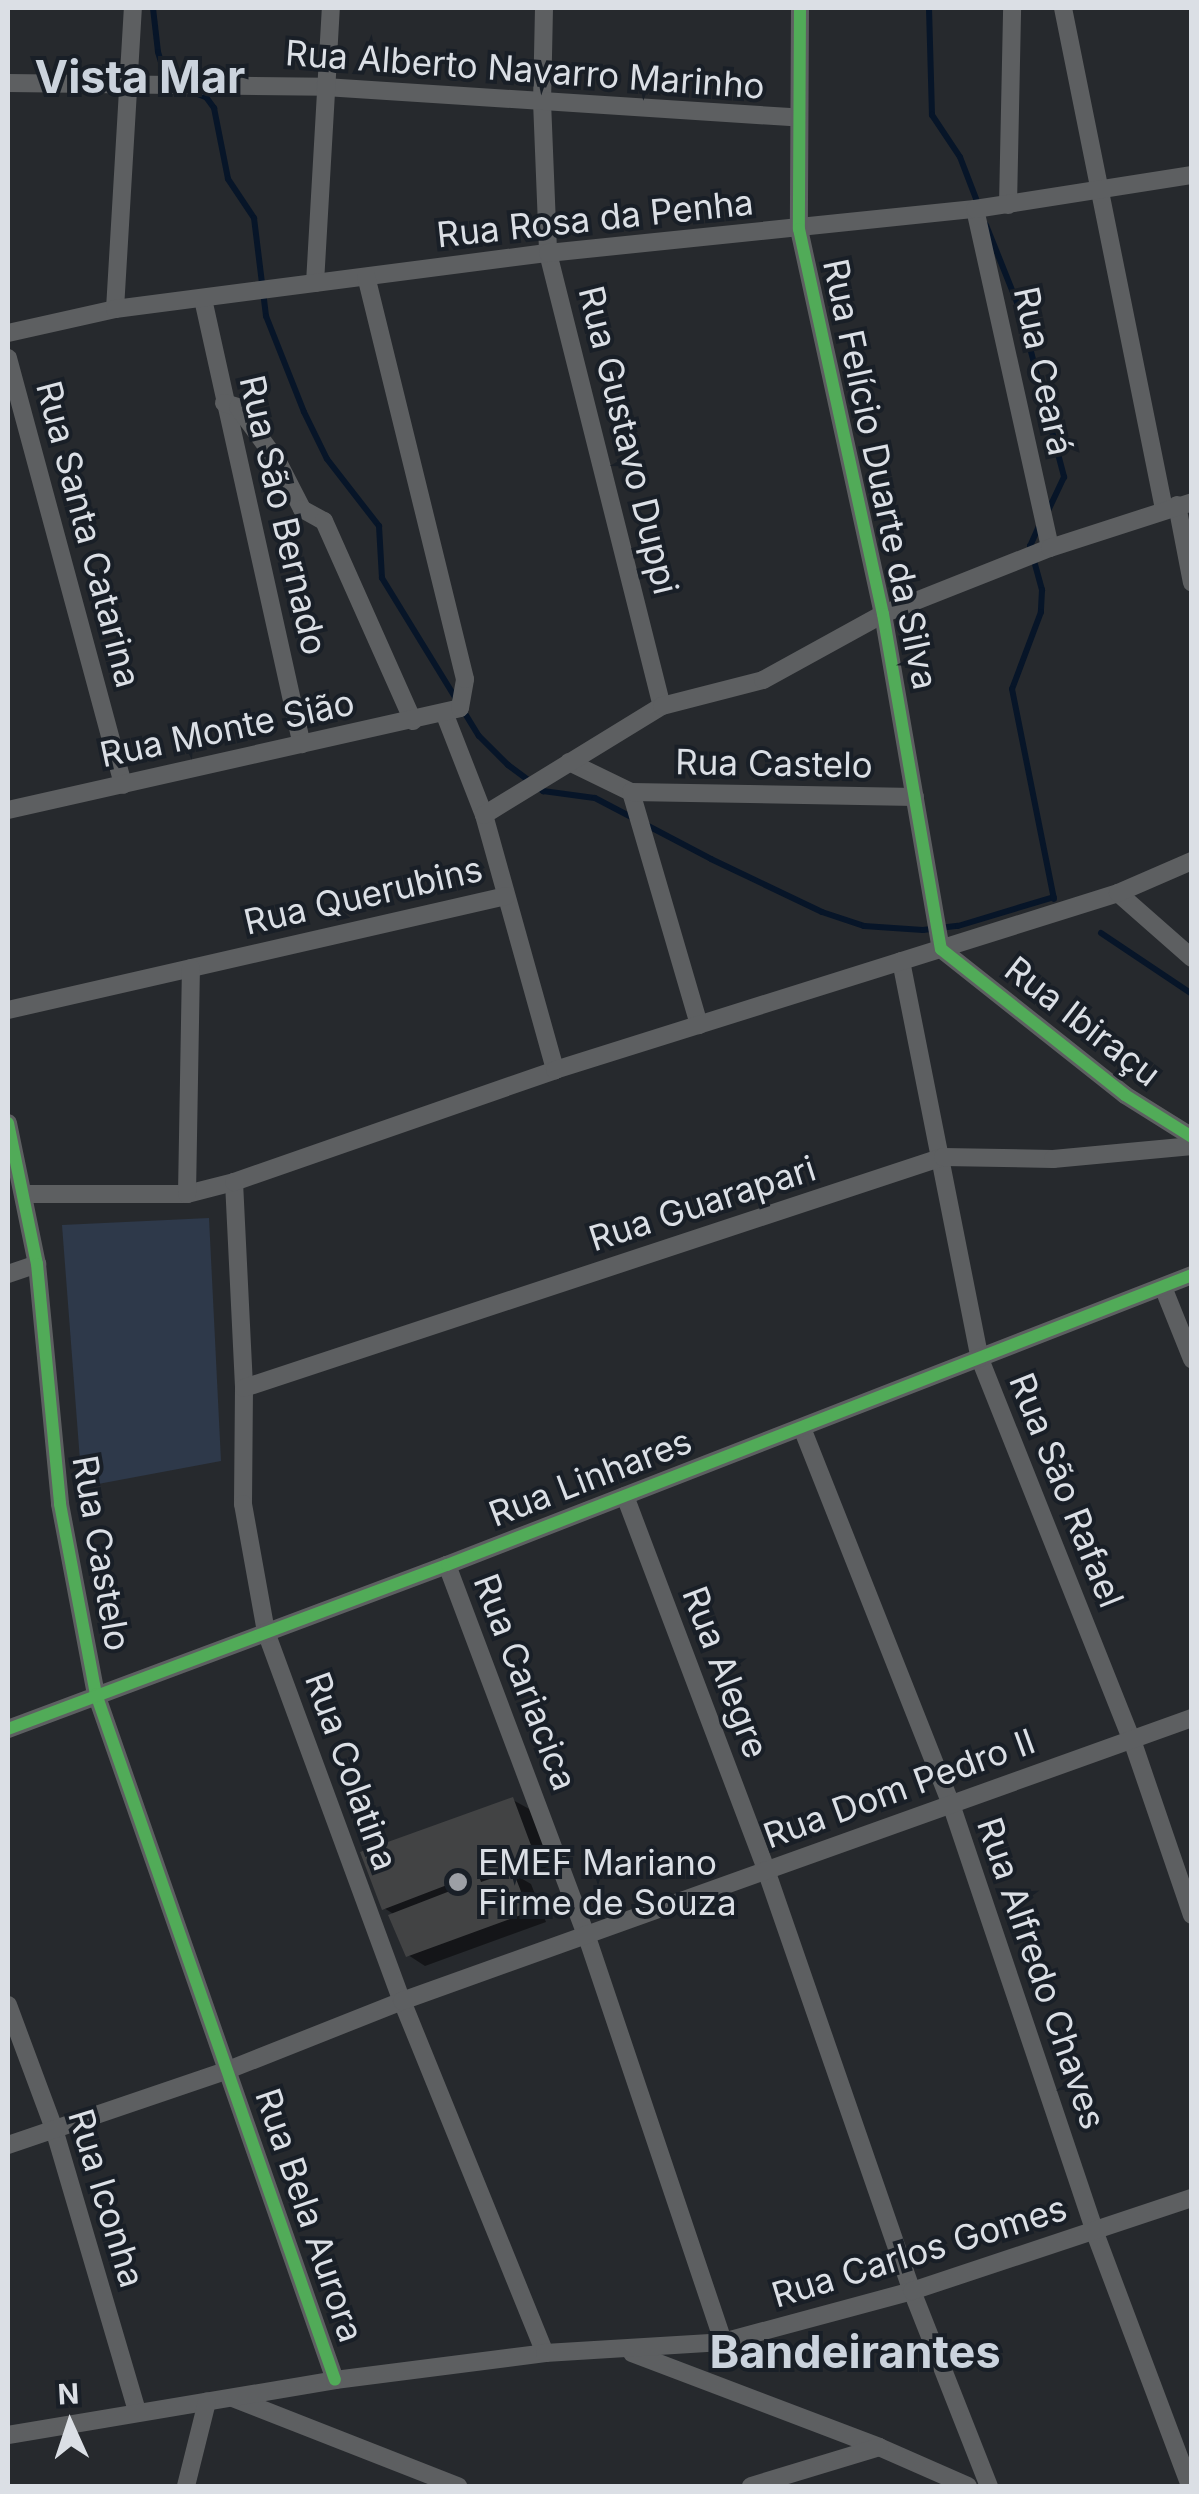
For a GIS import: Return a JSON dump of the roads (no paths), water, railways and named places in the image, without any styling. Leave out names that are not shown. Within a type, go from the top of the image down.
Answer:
[{"type":"street","points":[[115,310],[132,82],[133,8]]},
{"type":"street","points":[[315,282],[331,8]]},
{"type":"street","name":"Rua Gustavo Duppi","points":[[544,8],[542,101],[548,254],[662,706]]},
{"type":"street","name":"Rua Felício Duarte da Silva","points":[[800,8],[798,229],[884,614],[941,949]]},
{"type":"street","points":[[1008,205],[1012,8]]},
{"type":"street","points":[[1064,8],[1192,583]]},
{"type":"street","name":"Rua Alberto Navarro Marinho","points":[[8,84],[326,86],[798,118]]},
{"type":"street","name":"Rua Rosa da Penha","points":[[8,334],[115,310],[315,282],[1008,205],[1192,175]]},
{"type":"street","name":"Rua Ceará","points":[[974,209],[1050,548]]},
{"type":"street","points":[[366,277],[465,679],[452,712],[484,815]]},
{"type":"street","name":"Rua São Bernado","points":[[202,299],[302,744]]},
{"type":"street","name":"Rua Santa Catarina","points":[[8,358],[122,785]]},
{"type":"street","points":[[224,403],[238,407],[278,462],[302,509],[324,521],[413,721]]},
{"type":"street","name":"Rua Querubins","points":[[8,1010],[506,896],[484,815],[662,706],[763,680],[884,614],[1050,548],[1177,505]]},
{"type":"street","name":"Rua Monte Sião","points":[[8,810],[452,712]]},
{"type":"street","points":[[568,762],[631,792],[699,1025]]},
{"type":"street","name":"Rua Castelo","points":[[631,792],[915,797]]},
{"type":"street","name":"Rua Ibiraçu","points":[[23,1194],[187,1194],[234,1182],[555,1070],[1118,893],[1192,862]]},
{"type":"street","points":[[1118,893],[1192,958]]},
{"type":"street","points":[[506,896],[555,1070]]},
{"type":"street","name":"Rua Ibiraçu","points":[[941,949],[1125,1095],[1192,1138]]},
{"type":"street","name":"Rua São Rafael","points":[[901,961],[944,1158],[980,1359],[1132,1740],[1192,1915]]},
{"type":"street","points":[[187,1194],[190,968]]},
{"type":"street","name":"Rua Castelo","points":[[8,1123],[37,1264],[60,1504],[96,1694],[228,2070]]},
{"type":"street","name":"Rua Guarapari","points":[[244,1388],[944,1158],[1053,1159],[1192,1146]]},
{"type":"street","name":"Rua Colatina","points":[[234,1182],[244,1388],[244,1504],[266,1632],[402,2001],[545,2353]]},
{"type":"street","points":[[8,1274],[37,1264]]},
{"type":"street","name":"Rua Linhares","points":[[8,1729],[447,1565],[1192,1276]]},
{"type":"street","points":[[1163,1286],[1192,1359]]},
{"type":"street","name":"Rua Alfredo Chaves","points":[[802,1428],[950,1804],[1094,2233],[1190,2486]]},
{"type":"street","name":"Rua Alegre","points":[[625,1496],[766,1870],[912,2291],[989,2486]]},
{"type":"street","name":"Rua Cariacica","points":[[447,1565],[586,1934],[723,2342]]},
{"type":"street","name":"Rua Dom Pedro II","points":[[8,2144],[228,2070],[402,2001],[1192,1718]]},
{"type":"street","name":"Rua Iconha","points":[[8,2005],[54,2129],[137,2412]]},
{"type":"street","name":"Rua Bela Aurora","points":[[228,2070],[335,2380]]},
{"type":"street","name":"Rua Carlos Gomes","points":[[8,2435],[335,2380],[545,2353],[627,2352],[723,2342],[912,2291],[1192,2198]]},
{"type":"street","points":[[627,2352],[879,2446],[968,2486]]},
{"type":"street","points":[[232,2398],[458,2486]]},
{"type":"street","points":[[186,2486],[207,2402]]},
{"type":"street","points":[[751,2486],[879,2446]]},
{"type":"waterway","points":[[153,8],[163,68],[176,81]]},
{"type":"waterway","points":[[929,8],[932,115],[960,157],[978,204]]},
{"type":"waterway","points":[[190,91],[206,97],[214,108],[228,179],[254,218],[266,316],[304,412],[327,459],[379,526],[382,578],[479,736],[508,765],[543,791],[595,798],[822,912],[864,926],[923,930],[958,926],[1054,897]]},
{"type":"waterway","points":[[986,225],[1020,310],[1064,477],[1046,515]]},
{"type":"waterway","points":[[1039,526],[1030,546],[1042,590],[1041,612],[1012,689],[1054,899]]},
{"type":"waterway","points":[[1101,933],[1192,994]]},
{"type":"place","name":"EMEF Mariano Firme de Souza","points":[[458,1882]]},
{"type":"district","name":"Vista Mar","points":[[140,77]]},
{"type":"district","name":"Bandeirantes","points":[[855,2352]]}]
